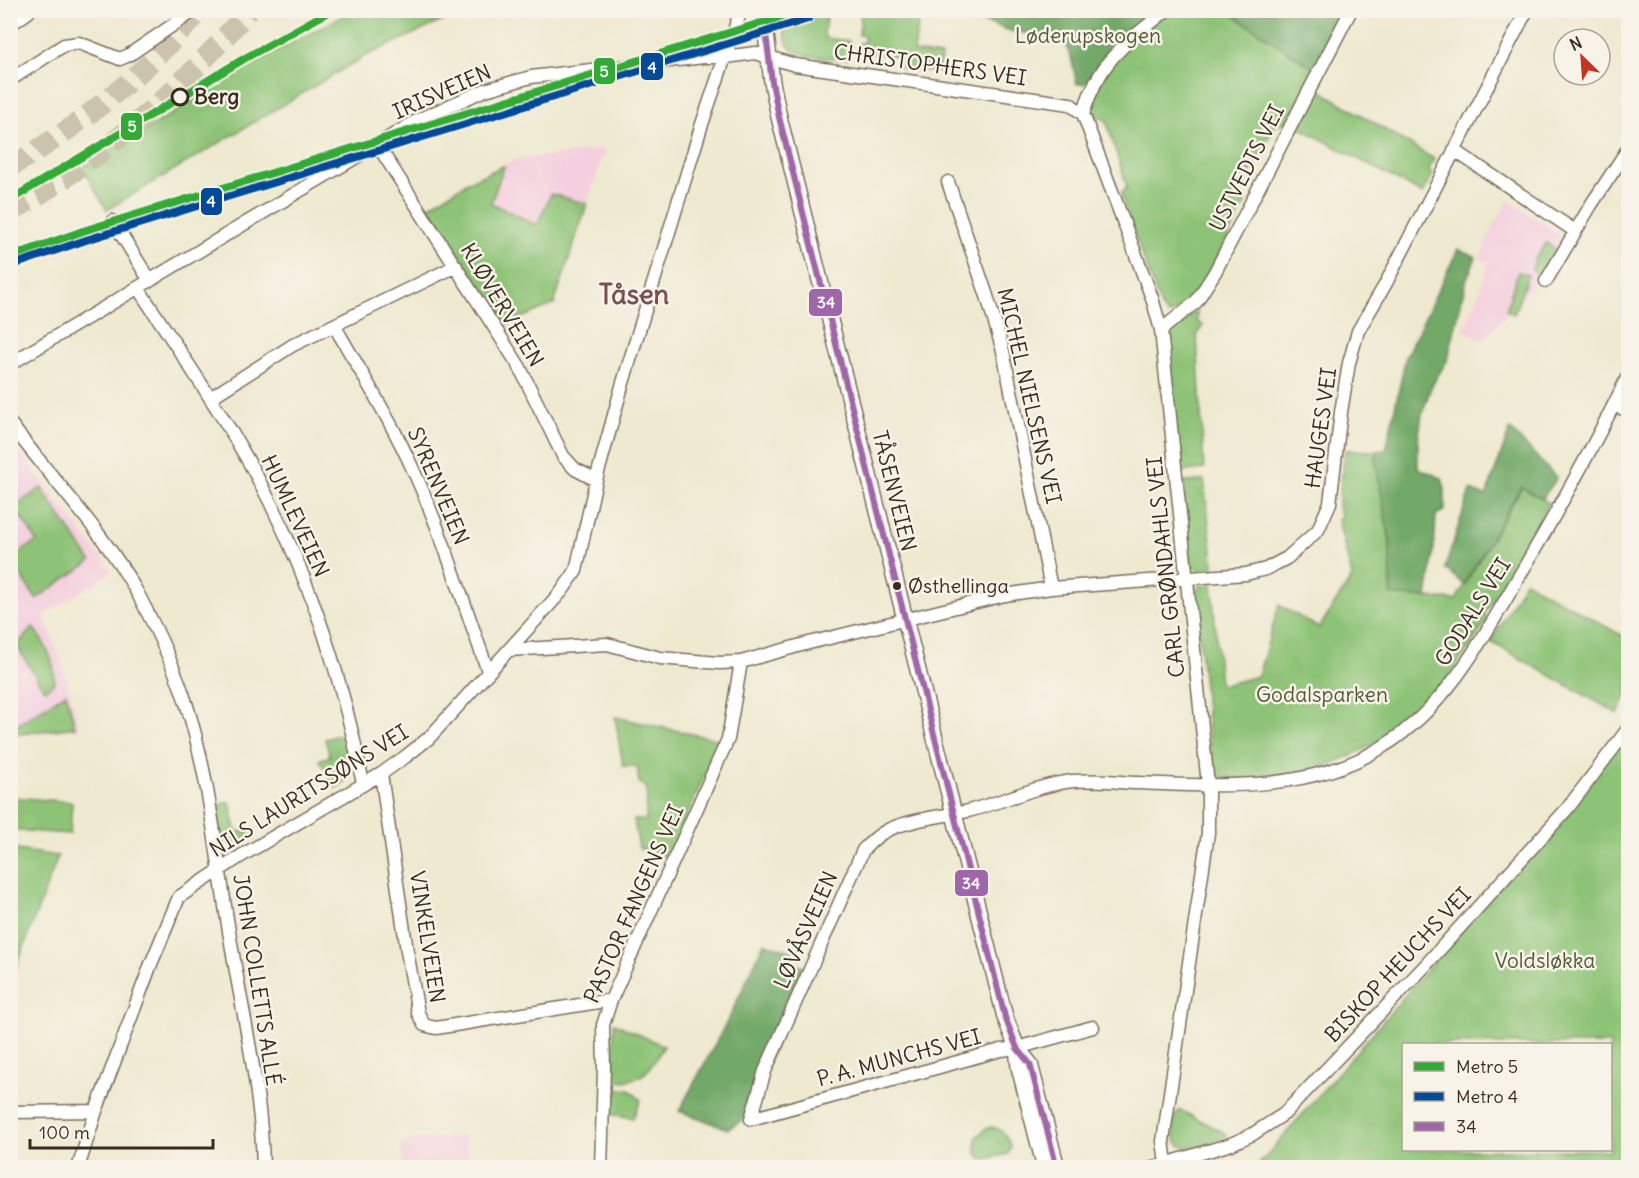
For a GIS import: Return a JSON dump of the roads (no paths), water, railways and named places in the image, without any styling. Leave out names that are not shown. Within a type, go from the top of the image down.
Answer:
[{"type":"main road","points":[[10,21],[26,10]]},
{"type":"street","points":[[10,80],[64,45],[79,43],[120,59],[195,10]]},
{"type":"street","name":"NILS LAURITSSØNS VEI","points":[[78,1167],[96,1111],[176,901],[188,890],[241,856],[381,774],[429,738],[562,591],[576,572],[596,480],[622,386],[699,132],[741,10]]},
{"type":"street","name":"TÅSENVEIEN","points":[[763,10],[779,117],[904,621],[1005,1017],[1017,1048],[1019,1067],[1045,1167]]},
{"type":"street","points":[[1083,114],[1090,92],[1110,58],[1167,10]]},
{"type":"street","name":"USTVEDTS VEI","points":[[1161,330],[1196,302],[1215,272],[1351,10]]},
{"type":"street","name":"HAUGES VEI","points":[[904,621],[1005,595],[1051,588],[1246,574],[1266,569],[1287,558],[1318,530],[1330,503],[1335,481],[1341,412],[1349,363],[1358,331],[1385,285],[1527,10]]},
{"type":"street","name":"IRISVEIEN","points":[[10,364],[377,144],[444,107],[485,90],[531,77],[704,57],[755,53],[769,58]]},
{"type":"street","name":"CHRISTOPHERS VEI","points":[[769,58],[795,65],[1070,104],[1083,114]]},
{"type":"street","name":"CARL GRØNDAHLS VEI","points":[[1083,114],[1152,298],[1161,330],[1208,786],[1208,832],[1164,1141],[1166,1163]]},
{"type":"street","name":"KLØVERVEIEN","points":[[377,144],[519,366],[563,456],[575,469],[596,480]]},
{"type":"street","points":[[1546,281],[1575,231],[1629,149]]},
{"type":"street","points":[[1454,150],[1575,231]]},
{"type":"street","name":"MICHEL NIELSENS VEI","points":[[948,182],[987,296],[1003,351],[1051,588]]},
{"type":"street","points":[[113,221],[150,281]]},
{"type":"street","points":[[210,398],[293,345],[456,266]]},
{"type":"street","name":"HUMLEVEIEN","points":[[138,288],[210,398],[269,500],[316,609],[333,658],[353,733],[363,784]]},
{"type":"street","name":"SYRENVEIEN","points":[[334,325],[387,418],[415,474],[439,533],[488,671]]},
{"type":"street","name":"GODALS VEI","points":[[953,813],[1073,781],[1208,786],[1284,782],[1326,772],[1354,762],[1384,746],[1416,722],[1469,661],[1578,476],[1629,376]]},
{"type":"street","points":[[1614,406],[1629,410]]},
{"type":"street","name":"JOHN COLLETTS ALLÉ","points":[[10,423],[119,562],[165,648],[187,705],[197,742],[213,823],[257,1100],[263,1167]]},
{"type":"street","points":[[509,650],[608,645],[660,658],[719,663],[741,662],[805,644],[904,621]]},
{"type":"street","name":"PASTOR FANGENS VEI","points":[[601,1167],[603,1025],[611,1000],[728,739],[741,662]]},
{"type":"street","name":"BISKOP HEUCHS VEI","points":[[1152,1167],[1231,1144],[1253,1134],[1284,1114],[1423,968],[1559,818],[1629,729]]},
{"type":"street","name":"VINKELVEIEN","points":[[381,774],[407,951],[418,1013],[424,1024],[436,1028],[611,1000]]},
{"type":"street","name":"LØVÅSVEIEN","points":[[751,1119],[765,1071],[863,850],[874,838],[887,830],[953,813]]},
{"type":"street","name":"P. A. MUNCHS VEI","points":[[751,1119],[1093,1027]]},
{"type":"street","name":"TÅSENVEIEN","points":[[1017,1048],[1030,1064],[1057,1167]]},
{"type":"street","points":[[10,1112],[96,1111]]},
{"type":"tunnel","points":[[10,167],[87,116],[158,55],[200,10]]},
{"type":"tunnel","points":[[10,212],[77,169],[138,122],[195,69],[249,10]]},
{"type":"metro line","name":"5","points":[[10,200],[247,57],[332,10]]},
{"type":"metro line","name":"5","points":[[10,257],[83,231],[803,10]]},
{"type":"metro line","name":"4","points":[[13,265],[86,240],[808,19]]},
{"type":"place","name":"Berg","points":[[180,97]]},
{"type":"place","name":"Østhellinga","points":[[897,586]]},
{"type":"district","name":"Tåsen","points":[[634,295]]},
{"type":"park label","name":"Løderupskogen","points":[[1088,36]]},
{"type":"park label","name":"Godalsparken","points":[[1322,695]]},
{"type":"park label","name":"Voldsløkka","points":[[1545,961]]}]
